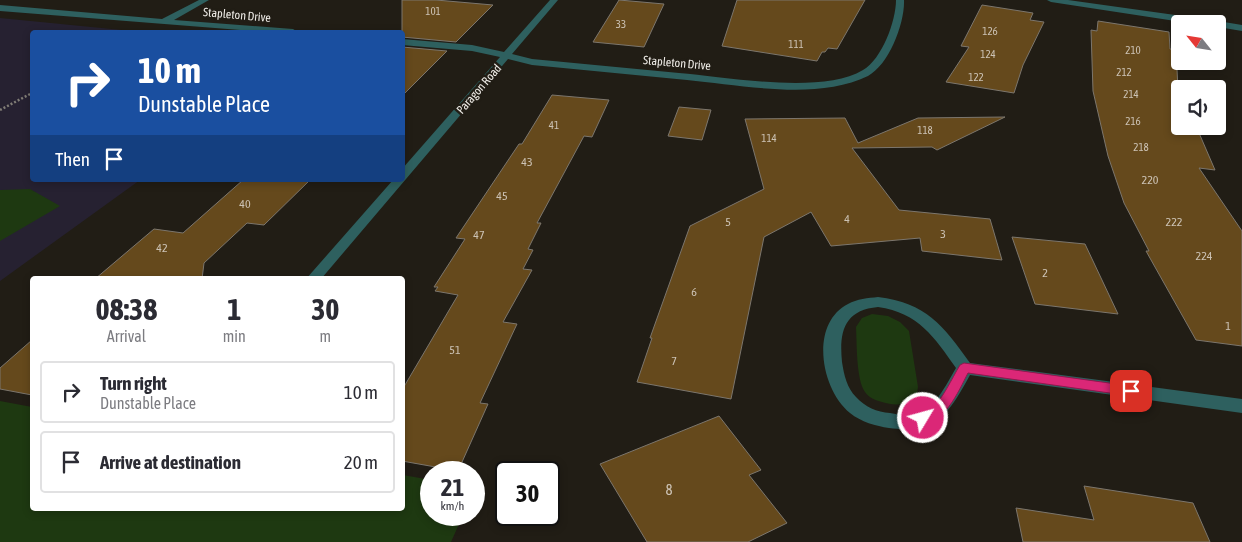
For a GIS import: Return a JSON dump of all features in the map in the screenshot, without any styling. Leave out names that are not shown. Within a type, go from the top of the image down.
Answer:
[{"type":"street","points":[[163,21],[205,0]]},
{"type":"street","name":"Paragon Road","points":[[405,174],[554,0]]},
{"type":"street","name":"Stapleton Drive","points":[[405,42],[472,48],[532,62],[788,86],[825,84],[853,77],[874,67],[892,36],[901,14],[900,0]]},
{"type":"street","points":[[1051,0],[1171,17]]},
{"type":"street","name":"Stapleton Drive","points":[[0,8],[269,30]]},
{"type":"street","points":[[1226,26],[1242,28]]},
{"type":"street","points":[[316,276],[398,182]]},
{"type":"street","points":[[964,368],[951,392],[935,413],[912,423],[879,420],[856,409],[839,390],[833,370],[832,347],[835,328],[843,315],[852,308],[866,302],[888,302],[909,310],[927,320],[945,339],[964,368],[1242,406]]},
{"type":"path","points":[[0,110],[30,94]]},
{"type":"shaded area","points":[[0,18],[122,30],[30,30],[30,182],[137,182],[0,281]]},
{"type":"green space","points":[[30,189],[60,206],[0,241],[0,190]]},
{"type":"green space","points":[[872,314],[888,316],[900,322],[909,331],[918,387],[916,400],[903,404],[891,404],[872,398],[865,392],[858,370],[856,327],[862,318]]},
{"type":"green space","points":[[0,401],[30,407],[30,511],[405,511],[405,475],[420,478],[420,526],[458,526],[451,542],[0,542]]},
{"type":"building","points":[[402,0],[436,0],[493,5],[456,42],[405,37],[405,30],[402,30]]},
{"type":"building","points":[[619,0],[664,4],[644,47],[593,42]]},
{"type":"building","points":[[737,0],[865,0],[837,49],[828,48],[825,52],[822,52],[817,61],[722,46]]},
{"type":"building","points":[[982,5],[1033,13],[1030,20],[1044,22],[1023,65],[1014,93],[946,82],[969,47],[961,46]]},
{"type":"building","points":[[1098,21],[1169,32],[1171,70],[1177,70],[1178,80],[1171,80],[1171,135],[1200,135],[1215,170],[1199,168],[1242,231],[1242,346],[1196,340],[1146,251],[1149,251],[1124,203],[1108,156],[1093,91],[1091,30],[1097,31]]},
{"type":"building","points":[[405,47],[447,51],[405,93]]},
{"type":"building","points":[[552,95],[609,100],[592,137],[584,136],[537,223],[541,223],[528,249],[533,250],[523,269],[532,270],[503,322],[517,324],[480,403],[488,404],[462,461],[420,461],[420,464],[405,462],[405,385],[458,295],[435,291],[438,287],[434,287],[465,239],[456,238],[519,144],[522,144]]},
{"type":"building","points":[[679,107],[711,110],[702,140],[668,136]]},
{"type":"building","points":[[1005,117],[937,150],[932,147],[852,148],[899,210],[990,219],[1002,260],[922,251],[920,238],[831,246],[811,212],[764,237],[731,399],[637,382],[652,338],[650,338],[690,226],[764,189],[745,119],[845,118],[858,143],[918,118]]},
{"type":"building","points":[[241,182],[308,182],[264,225],[247,223],[204,263],[202,276],[99,276],[154,229],[183,233]]},
{"type":"building","points":[[1012,237],[1085,244],[1118,314],[1035,304]]},
{"type":"building","points":[[30,342],[30,395],[0,389],[0,368]]},
{"type":"building","points":[[719,416],[761,470],[749,475],[787,523],[748,542],[647,542],[600,464]]},
{"type":"building","points":[[1084,486],[1193,503],[1210,542],[1023,542],[1016,508],[1094,520]]},
{"type":"route","points":[[923,418],[935,413],[951,392],[964,368],[1131,391]]}]
